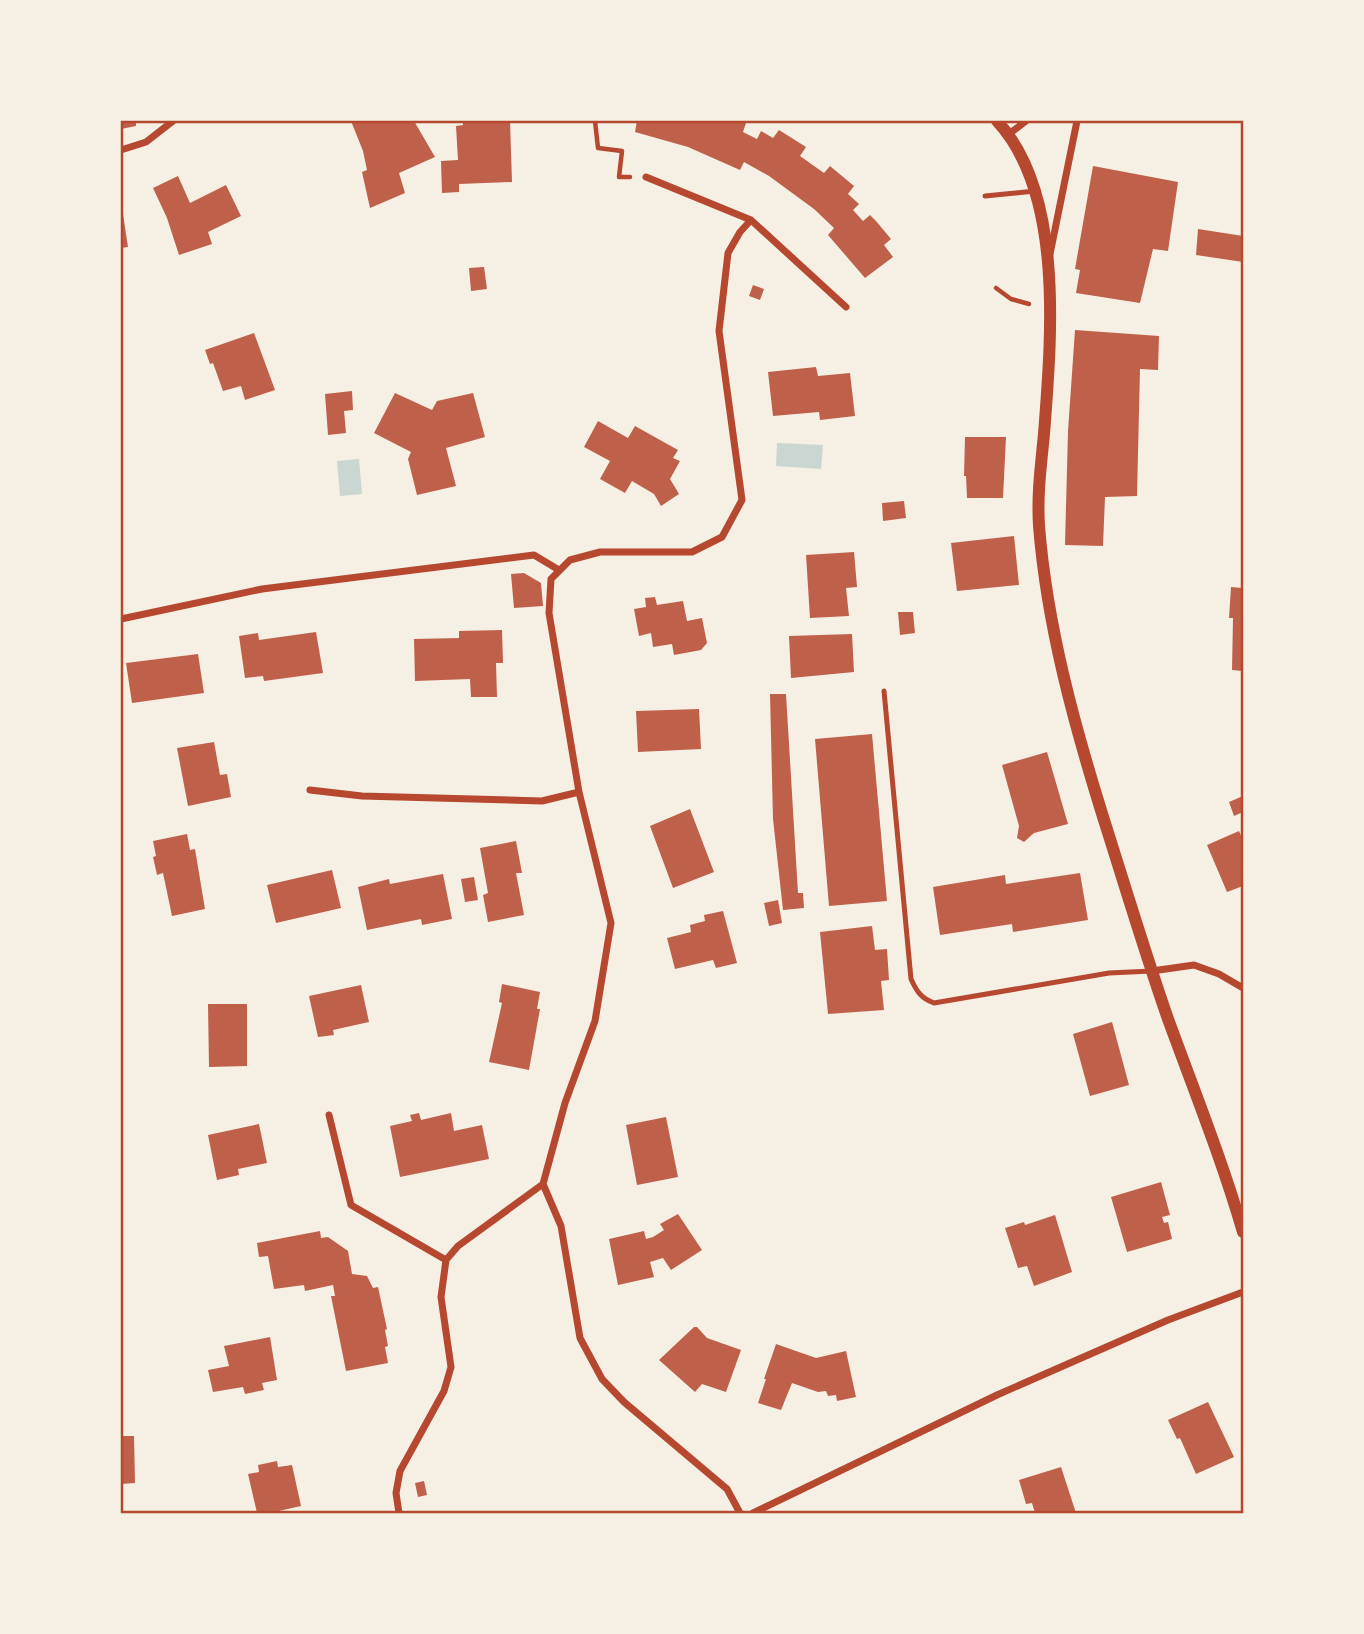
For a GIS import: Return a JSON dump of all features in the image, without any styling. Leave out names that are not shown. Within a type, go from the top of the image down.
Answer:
[{"type":"street","points":[[998,121],[1027,165],[1046,240],[1048,371],[1037,497],[1041,553],[1070,706],[1152,971],[1243,1232]]},
{"type":"street","points":[[1009,134],[1026,121]]},
{"type":"street","points":[[1048,268],[1077,121]]},
{"type":"street","points":[[121,150],[146,142],[168,123]]},
{"type":"street","points":[[646,177],[751,220],[846,307]]},
{"type":"street","points":[[399,1513],[396,1493],[400,1471],[444,1391],[451,1367],[441,1297],[446,1260],[458,1246],[542,1184],[565,1103],[595,1021],[611,923],[579,792],[549,613],[551,579],[570,560],[600,552],[692,552],[722,537],[742,500],[719,331],[728,253],[740,232],[751,220]]},
{"type":"street","points":[[121,619],[262,589],[534,555],[559,570]]},
{"type":"street","points":[[310,790],[362,796],[542,801],[579,792]]},
{"type":"street","points":[[1152,971],[1194,965],[1219,974],[1243,988]]},
{"type":"street","points":[[329,1115],[351,1205],[446,1260]]},
{"type":"street","points":[[542,1184],[561,1226],[580,1338],[602,1379],[624,1402],[727,1489],[740,1513]]},
{"type":"street","points":[[753,1513],[997,1395],[1168,1320],[1243,1292]]},
{"type":"lane","points":[[985,197],[1035,191]]},
{"type":"lane","points":[[884,691],[911,979],[923,999],[934,1003],[1109,973],[1152,971]]},
{"type":"path","points":[[595,121],[598,148],[622,151],[619,177],[646,177]]},
{"type":"path","points":[[996,288],[1011,299],[1026,303]]},
{"type":"shaded area","points":[[777,443],[823,445],[821,469],[776,466]]},
{"type":"shaded area","points":[[359,459],[362,494],[340,496],[337,461]]},
{"type":"building","points":[[121,121],[136,121],[136,126],[121,129]]},
{"type":"building","points":[[351,121],[414,121],[435,157],[399,173],[405,193],[370,208],[362,172],[367,170],[363,151]]},
{"type":"building","points":[[463,121],[510,121],[512,182],[459,184],[459,192],[442,193],[441,161],[458,160],[456,126],[463,125]]},
{"type":"building","points":[[637,121],[741,121],[746,123],[743,132],[757,139],[761,131],[773,138],[779,130],[806,147],[800,156],[824,173],[830,166],[854,186],[848,194],[859,204],[853,210],[863,221],[870,215],[876,221],[891,239],[884,245],[893,257],[865,278],[828,235],[834,228],[814,209],[769,176],[744,162],[740,170],[688,147],[635,132]]},
{"type":"building","points":[[1093,166],[1178,182],[1168,251],[1153,249],[1140,303],[1076,293],[1080,270],[1075,269]]},
{"type":"building","points":[[178,176],[190,203],[226,185],[241,216],[208,232],[212,244],[179,255],[167,218],[153,188]]},
{"type":"building","points":[[121,201],[128,247],[121,248]]},
{"type":"building","points":[[1198,229],[1243,236],[1243,262],[1196,255]]},
{"type":"building","points":[[484,267],[487,289],[471,291],[469,268]]},
{"type":"building","points":[[753,285],[764,289],[760,300],[749,296]]},
{"type":"building","points":[[1075,330],[1159,336],[1158,370],[1140,369],[1137,496],[1105,497],[1103,546],[1065,545],[1068,431]]},
{"type":"building","points":[[254,333],[275,390],[245,400],[241,386],[223,391],[205,350]]},
{"type":"building","points":[[816,367],[818,376],[850,373],[855,416],[820,420],[819,412],[773,416],[768,372]]},
{"type":"building","points":[[352,391],[353,410],[344,411],[346,433],[328,435],[325,394]]},
{"type":"building","points":[[395,393],[432,410],[437,401],[473,393],[485,437],[446,448],[456,486],[417,495],[408,459],[411,452],[374,433]]},
{"type":"building","points":[[598,421],[628,438],[635,426],[678,450],[673,458],[680,461],[670,479],[679,494],[661,506],[654,494],[632,481],[625,493],[600,479],[610,461],[584,447]]},
{"type":"building","points":[[965,437],[1006,437],[1003,498],[967,498],[964,476]]},
{"type":"building","points":[[904,501],[906,518],[883,521],[882,503]]},
{"type":"building","points":[[1014,536],[1019,585],[957,591],[951,543]]},
{"type":"building","points":[[854,552],[857,587],[846,588],[849,616],[810,618],[806,555]]},
{"type":"building","points":[[524,573],[541,583],[543,606],[514,608],[511,574]]},
{"type":"building","points":[[1231,587],[1243,588],[1243,671],[1232,670],[1233,618],[1229,618]]},
{"type":"building","points":[[655,597],[657,605],[683,601],[687,621],[702,618],[707,643],[701,650],[674,655],[672,644],[653,647],[651,633],[639,636],[634,609],[646,607],[645,598]]},
{"type":"building","points":[[898,612],[913,612],[915,633],[900,635]]},
{"type":"building","points":[[502,630],[503,663],[496,663],[497,697],[471,697],[470,679],[415,681],[414,639],[459,638],[459,631]]},
{"type":"building","points":[[316,632],[323,673],[264,681],[263,676],[245,678],[239,636],[258,633],[259,640]]},
{"type":"building","points":[[852,634],[854,672],[791,678],[789,636]]},
{"type":"building","points":[[198,654],[204,693],[132,703],[126,663]]},
{"type":"building","points":[[770,694],[786,694],[798,893],[803,893],[804,908],[783,910],[773,819]]},
{"type":"building","points":[[699,709],[701,749],[638,752],[636,711]]},
{"type":"building","points":[[872,734],[887,901],[829,906],[815,739]]},
{"type":"building","points":[[214,742],[220,775],[227,774],[231,797],[188,806],[177,748]]},
{"type":"building","points":[[1047,752],[1068,824],[1034,833],[1024,842],[1017,838],[1019,826],[1002,765]]},
{"type":"building","points":[[1243,796],[1243,812],[1234,816],[1229,802]]},
{"type":"building","points":[[690,809],[714,872],[673,888],[650,826]]},
{"type":"building","points":[[1239,831],[1243,840],[1243,886],[1227,892],[1207,845]]},
{"type":"building","points":[[187,834],[190,850],[195,849],[205,909],[172,916],[163,873],[157,875],[153,841]]},
{"type":"building","points":[[516,841],[522,873],[516,873],[524,915],[488,922],[483,895],[488,893],[480,848]]},
{"type":"building","points":[[332,870],[341,908],[276,923],[267,885]]},
{"type":"building","points":[[1080,873],[1088,920],[1013,932],[1012,924],[940,935],[933,887],[1005,875],[1006,884]]},
{"type":"building","points":[[443,874],[452,919],[422,925],[421,919],[367,930],[358,887],[389,879],[390,884]]},
{"type":"building","points":[[474,877],[478,900],[465,902],[461,879]]},
{"type":"building","points":[[778,900],[782,923],[769,926],[764,903]]},
{"type":"building","points":[[723,911],[737,963],[716,968],[713,960],[675,969],[667,938],[691,932],[690,925],[705,921],[704,915]]},
{"type":"building","points":[[872,926],[875,950],[887,949],[889,980],[881,981],[884,1010],[828,1014],[820,932]]},
{"type":"building","points":[[502,984],[540,992],[537,1009],[540,1009],[529,1070],[489,1062],[502,1003],[499,1002]]},
{"type":"building","points":[[361,985],[369,1022],[333,1030],[334,1035],[318,1037],[309,996]]},
{"type":"building","points":[[208,1004],[247,1004],[247,1066],[209,1067]]},
{"type":"building","points":[[1112,1022],[1129,1085],[1090,1096],[1073,1034]]},
{"type":"building","points":[[419,1113],[421,1120],[451,1113],[454,1131],[482,1125],[489,1159],[400,1177],[390,1126],[412,1121],[410,1115]]},
{"type":"building","points":[[666,1117],[678,1177],[637,1185],[626,1125]]},
{"type":"building","points":[[259,1124],[267,1163],[238,1169],[239,1175],[217,1180],[208,1135]]},
{"type":"building","points":[[1161,1182],[1170,1215],[1162,1217],[1164,1223],[1168,1222],[1172,1239],[1127,1252],[1111,1197]]},
{"type":"building","points":[[678,1214],[702,1250],[671,1270],[663,1258],[650,1262],[654,1277],[618,1285],[609,1239],[644,1231],[646,1239],[653,1237],[664,1230],[660,1224]]},
{"type":"building","points":[[1055,1215],[1072,1272],[1034,1286],[1027,1266],[1018,1268],[1005,1228],[1024,1222],[1025,1225]]},
{"type":"building","points":[[320,1231],[321,1238],[328,1237],[348,1251],[352,1274],[367,1276],[373,1288],[378,1287],[387,1329],[388,1346],[385,1347],[388,1363],[346,1371],[331,1296],[335,1296],[333,1285],[305,1291],[304,1285],[274,1289],[268,1256],[259,1257],[257,1243]]},
{"type":"building","points":[[694,1327],[707,1338],[741,1350],[726,1392],[702,1384],[695,1392],[659,1360]]},
{"type":"building","points":[[270,1337],[277,1380],[262,1383],[264,1390],[245,1394],[243,1387],[213,1392],[208,1370],[229,1366],[224,1346]]},
{"type":"building","points":[[776,1344],[816,1358],[846,1351],[856,1397],[837,1401],[836,1395],[828,1396],[826,1391],[818,1392],[792,1383],[781,1410],[758,1403]]},
{"type":"building","points":[[1208,1402],[1234,1457],[1196,1474],[1180,1438],[1177,1439],[1168,1420]]},
{"type":"building","points":[[121,1436],[134,1436],[135,1483],[121,1484]]},
{"type":"building","points":[[277,1461],[278,1467],[292,1465],[301,1506],[257,1513],[248,1474],[259,1472],[258,1465]]},
{"type":"building","points":[[1061,1467],[1076,1513],[1035,1513],[1032,1503],[1026,1504],[1019,1480]]},
{"type":"building","points":[[424,1481],[427,1495],[418,1497],[415,1483]]}]
